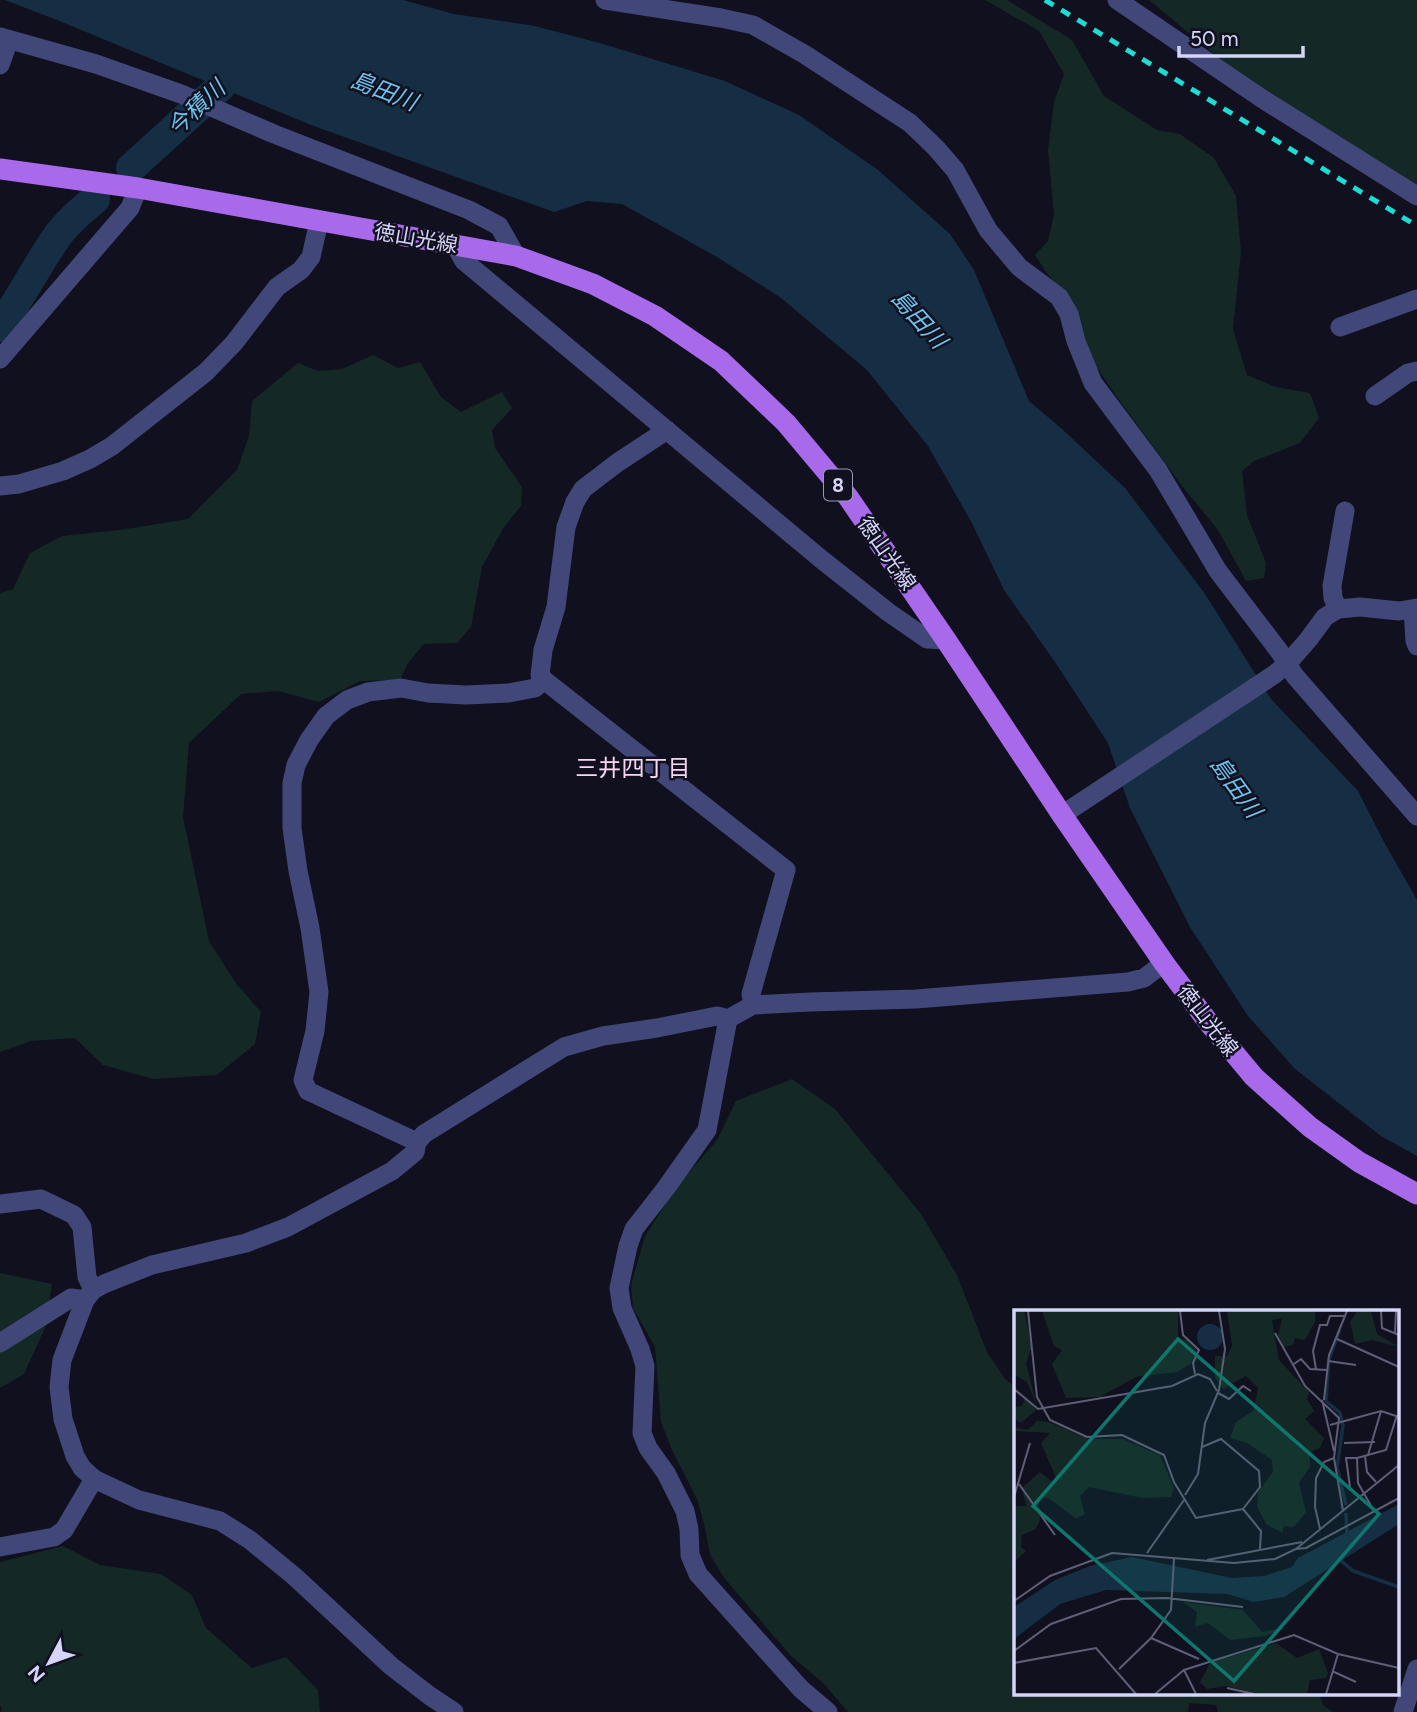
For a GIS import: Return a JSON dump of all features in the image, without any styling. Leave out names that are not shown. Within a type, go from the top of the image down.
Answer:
[{"type":"main road","name":"徳山光線","points":[[0,169],[138,188],[516,256],[593,284],[655,316],[721,361],[786,423],[848,497],[1164,963],[1254,1077],[1310,1127],[1359,1161],[1417,1194]]},
{"type":"street","points":[[605,0],[754,25],[910,123],[936,148],[955,170],[988,230],[1019,267],[1059,297],[1069,314],[1076,341],[1093,383],[1158,470],[1218,571],[1279,651],[1281,669]]},
{"type":"street","points":[[1117,0],[1261,98],[1417,196]]},
{"type":"street","points":[[0,65],[4,38],[96,64],[181,94],[274,134],[469,210],[499,226],[516,256]]},
{"type":"street","points":[[0,359],[130,208],[138,188]]},
{"type":"street","points":[[0,486],[19,484],[63,471],[90,459],[113,446],[206,372],[234,343],[277,287],[301,270],[311,257],[319,221]]},
{"type":"street","points":[[455,245],[464,261],[821,559],[927,639],[946,640]]},
{"type":"street","points":[[1340,327],[1417,299]]},
{"type":"street","points":[[1374,396],[1408,373],[1417,371]]},
{"type":"street","points":[[667,429],[583,489],[575,502],[566,527],[556,607],[543,650],[540,675],[786,870],[751,994],[753,1005]]},
{"type":"street","points":[[1338,609],[1332,586],[1345,511]]},
{"type":"street","points":[[1062,815],[1281,669],[1325,617],[1338,609],[1415,609],[1417,646]]},
{"type":"street","points":[[1281,669],[1295,676],[1417,816]]},
{"type":"street","points":[[417,1142],[308,1091],[303,1080],[315,1031],[319,992],[292,828],[292,783],[296,765],[326,716],[347,700],[368,692],[401,688],[466,695],[499,693],[535,688],[544,680]]},
{"type":"street","points":[[0,1343],[71,1298],[89,1295],[104,1284],[152,1265],[246,1243],[288,1227],[392,1171],[415,1152],[417,1142],[424,1134],[564,1047],[603,1036],[718,1016],[728,1019],[753,1005],[916,999],[1128,982],[1144,978],[1164,963]]},
{"type":"street","points":[[728,1019],[707,1130],[634,1229],[619,1288],[622,1308],[645,1366],[642,1433],[648,1448],[673,1484],[685,1511],[690,1555],[698,1574],[786,1674],[828,1712]]},
{"type":"street","points":[[0,1204],[41,1199],[75,1215],[82,1227],[89,1295],[62,1360],[59,1387],[62,1419],[82,1468],[94,1479],[139,1500],[220,1521],[250,1540],[294,1576],[391,1665],[454,1712]]},
{"type":"street","points":[[0,1547],[54,1537],[64,1530],[94,1479]]},
{"type":"street","points":[[1403,1712],[1417,1669]]},
{"type":"green space","points":[[985,0],[1007,0],[1072,40],[1104,96],[1157,130],[1180,134],[1214,158],[1236,196],[1241,252],[1233,329],[1247,375],[1276,387],[1310,393],[1319,418],[1300,443],[1254,461],[1242,471],[1247,515],[1266,563],[1264,578],[1246,581],[1218,530],[1182,486],[1094,363],[1077,313],[1035,255],[1048,241],[1054,215],[1048,150],[1054,102],[1064,74],[1039,31]]},
{"type":"green space","points":[[1149,0],[1417,0],[1417,186],[1237,73]]},
{"type":"green space","points":[[373,355],[398,368],[420,362],[441,397],[461,412],[502,392],[512,408],[492,430],[495,448],[522,487],[521,506],[504,527],[482,567],[471,627],[457,643],[424,644],[408,663],[400,680],[360,681],[319,702],[278,691],[241,694],[189,743],[183,817],[209,941],[235,982],[261,1012],[255,1044],[217,1075],[153,1079],[103,1065],[75,1038],[31,1041],[0,1052],[0,593],[13,589],[30,553],[62,536],[188,519],[237,470],[249,436],[252,401],[298,363],[318,371],[342,369]]},
{"type":"green space","points":[[792,1079],[835,1109],[921,1214],[957,1275],[987,1352],[1005,1379],[1014,1386],[1014,1694],[1319,1694],[1323,1705],[1333,1712],[1218,1712],[1216,1705],[1189,1703],[1188,1712],[848,1712],[823,1683],[791,1656],[725,1579],[710,1555],[697,1499],[661,1422],[655,1347],[633,1308],[631,1285],[645,1236],[677,1186],[717,1140],[736,1101]]},
{"type":"green space","points":[[0,1273],[52,1284],[45,1328],[24,1374],[0,1388]]},
{"type":"green space","points":[[63,1546],[100,1565],[161,1574],[192,1595],[206,1628],[252,1668],[286,1657],[318,1690],[320,1712],[0,1712],[0,1562]]},
{"type":"water","name":"島田川","points":[[5,0],[403,0],[454,14],[535,26],[725,81],[799,115],[878,170],[950,234],[974,270],[1029,401],[1125,488],[1205,594],[1271,699],[1358,791],[1417,900],[1417,1156],[1381,1136],[1295,1069],[1248,1016],[1190,927],[1130,808],[1108,743],[1004,590],[972,523],[928,446],[867,370],[781,298],[717,257],[622,204],[587,201],[554,212],[311,125]]},
{"type":"waterway","name":"今積川","points":[[131,168],[220,87],[246,58]]},
{"type":"waterway","name":"今積川","points":[[0,327],[60,233],[95,199]]},
{"type":"railway","points":[[1045,0],[1417,226]]},
{"type":"district","name":"三井四丁目","points":[[633,768]]}]
